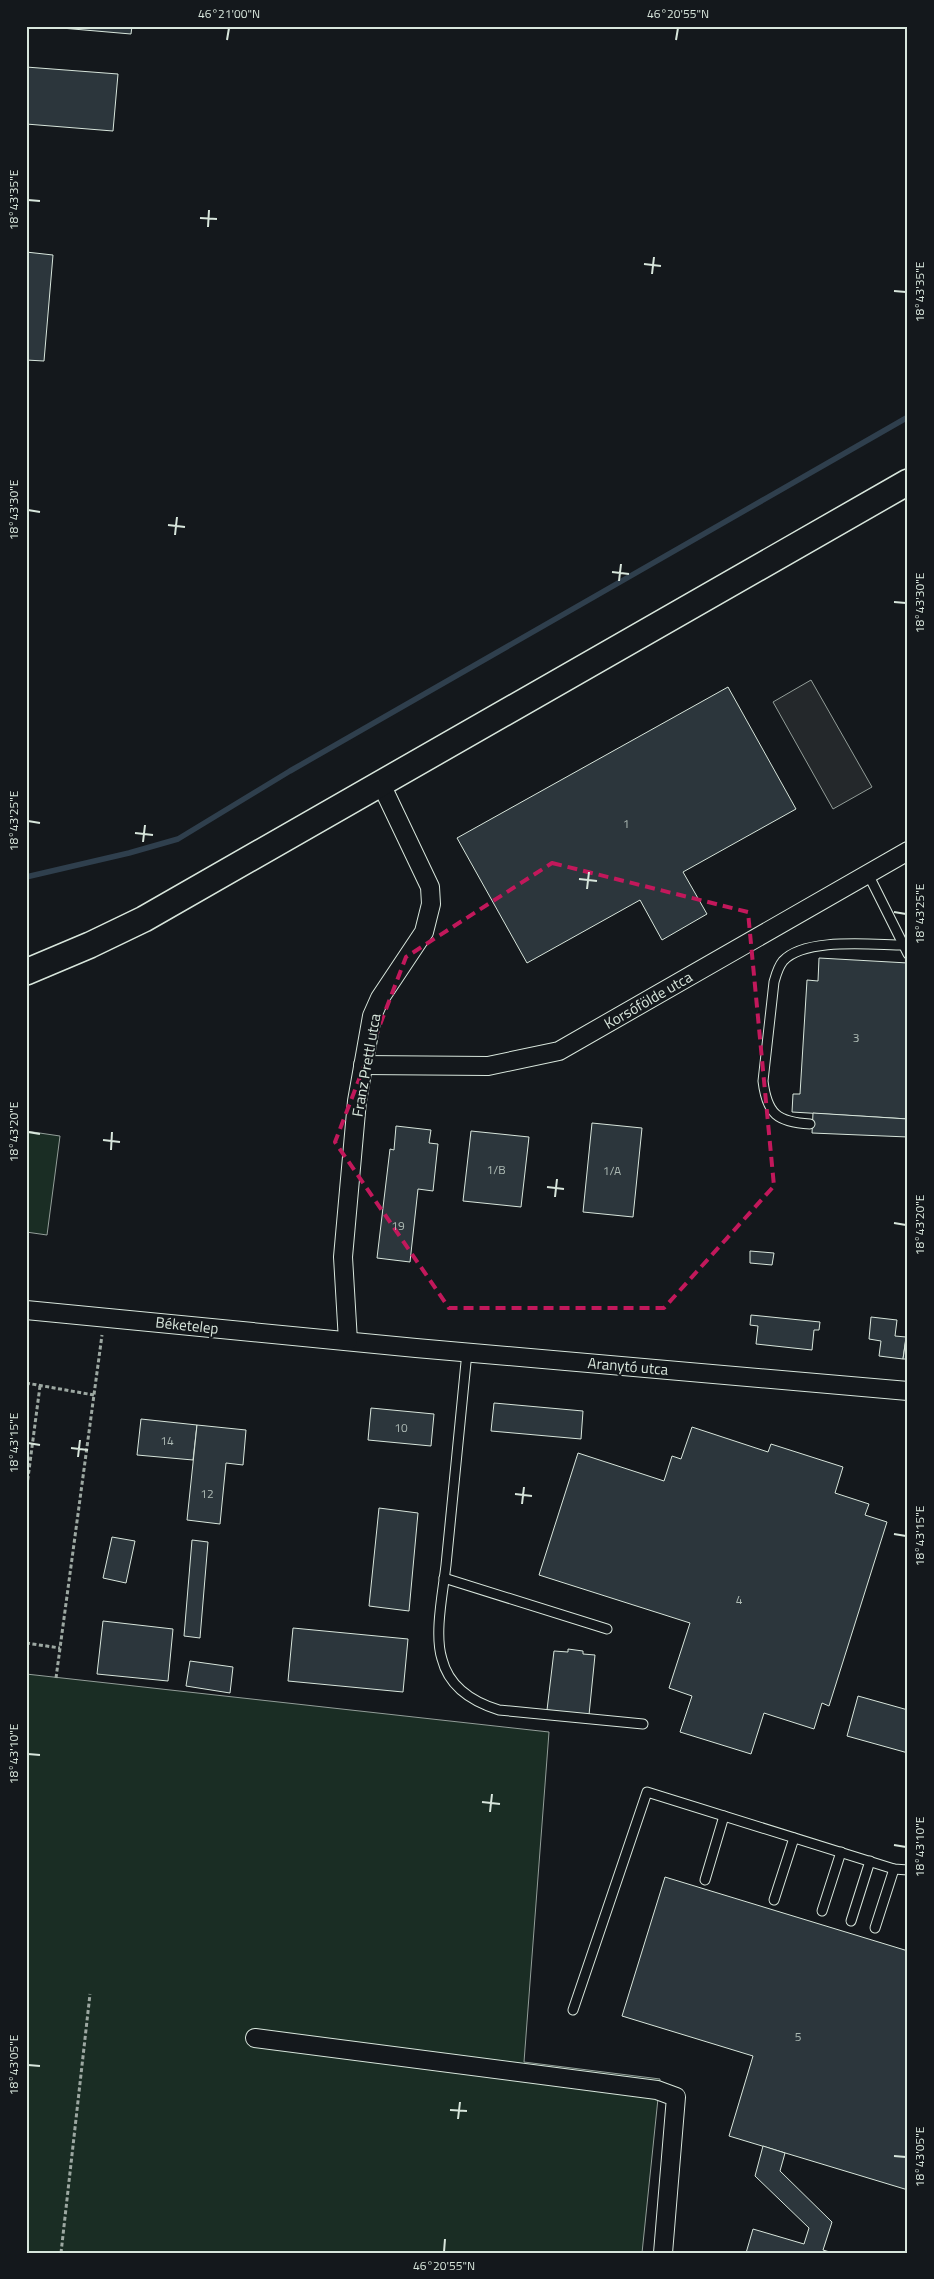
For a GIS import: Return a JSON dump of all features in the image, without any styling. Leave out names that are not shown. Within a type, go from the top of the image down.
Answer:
[{"type":"main road","points":[[26,972],[90,945],[144,919],[908,482]]},
{"type":"street","name":"Franz Prettl utca","points":[[348,1341],[343,1257],[357,1101],[372,1016],[380,998],[424,932],[431,904],[430,886],[381,784]]},
{"type":"street","name":"Korsófölde utca","points":[[363,1065],[488,1066],[559,1051],[908,851]]},
{"type":"street","name":"Béketelep","points":[[26,1310],[348,1341]]},
{"type":"street","name":"Aranytó utca","points":[[348,1341],[908,1391]]},
{"type":"street","points":[[255,2038],[657,2090],[676,2097],[663,2253]]},
{"type":"lane","points":[[868,874],[908,954]]},
{"type":"lane","points":[[810,1124],[788,1122],[780,1119],[768,1104],[764,1092],[762,1081],[774,982],[778,970],[784,961],[793,954],[810,947],[822,945],[904,945]]},
{"type":"lane","points":[[467,1352],[444,1578],[439,1644],[442,1660],[459,1689],[483,1705],[499,1710],[643,1724]]},
{"type":"lane","points":[[444,1578],[607,1629]]},
{"type":"lane","points":[[573,2010],[647,1792],[894,1869],[908,1870]]},
{"type":"lane","points":[[705,1880],[724,1816]]},
{"type":"lane","points":[[774,1900],[794,1838]]},
{"type":"lane","points":[[822,1910],[841,1852]]},
{"type":"lane","points":[[851,1921],[870,1861]]},
{"type":"lane","points":[[875,1928],[894,1869]]},
{"type":"path","points":[[56,1678],[105,1317]]},
{"type":"path","points":[[26,1384],[94,1395]]},
{"type":"path","points":[[26,1493],[40,1386]]},
{"type":"path","points":[[26,1643],[60,1648]]},
{"type":"path","points":[[61,2253],[90,1994]]},
{"type":"highlighted area","points":[[552,863],[748,912],[774,1186],[664,1308],[449,1308],[335,1142],[406,957]]},
{"type":"green space","points":[[26,1131],[60,1136],[47,1235],[26,1232]]},
{"type":"green space","points":[[26,1674],[549,1732],[524,2062],[660,2079],[642,2253],[26,2253]]},
{"type":"shaded area","points":[[811,680],[872,787],[833,809],[773,702]]},
{"type":"building","points":[[38,26],[132,26],[131,34]]},
{"type":"building","points":[[26,67],[118,74],[113,131],[26,124]]},
{"type":"building","points":[[26,252],[53,255],[44,361],[26,360]]},
{"type":"building","points":[[728,687],[796,809],[683,872],[707,914],[662,940],[640,900],[527,963],[457,838]]},
{"type":"building","points":[[819,958],[908,963],[908,1119],[792,1112],[793,1094],[800,1094],[807,980],[818,981]]},
{"type":"building","points":[[813,1113],[908,1119],[908,1137],[812,1133]]},
{"type":"building","points":[[592,1123],[642,1128],[633,1217],[583,1212]]},
{"type":"building","points":[[396,1126],[431,1130],[429,1143],[438,1144],[433,1191],[418,1189],[410,1262],[377,1258],[390,1149],[394,1150]]},
{"type":"building","points":[[471,1131],[529,1137],[521,1207],[463,1201]]},
{"type":"building","points":[[750,1251],[774,1253],[772,1265],[750,1263]]},
{"type":"building","points":[[751,1315],[820,1322],[819,1330],[814,1330],[812,1350],[756,1344],[758,1326],[750,1325]]},
{"type":"building","points":[[871,1317],[897,1320],[895,1336],[906,1337],[903,1359],[879,1356],[881,1341],[869,1339]]},
{"type":"building","points":[[908,1325],[908,1359],[903,1359]]},
{"type":"building","points":[[494,1403],[583,1411],[581,1439],[491,1431]]},
{"type":"building","points":[[371,1408],[434,1414],[431,1446],[368,1440]]},
{"type":"building","points":[[141,1419],[197,1425],[193,1460],[137,1455]]},
{"type":"building","points":[[197,1425],[246,1430],[243,1465],[226,1463],[220,1524],[187,1520]]},
{"type":"building","points":[[692,1427],[768,1452],[771,1444],[843,1467],[835,1493],[869,1504],[865,1515],[887,1522],[829,1706],[822,1703],[814,1729],[764,1713],[751,1754],[680,1732],[692,1696],[669,1688],[690,1623],[539,1575],[578,1453],[664,1481],[672,1456],[681,1459]]},
{"type":"building","points":[[379,1508],[418,1513],[409,1611],[369,1606]]},
{"type":"building","points":[[112,1537],[135,1541],[126,1583],[103,1578]]},
{"type":"building","points":[[192,1540],[208,1542],[200,1638],[184,1636]]},
{"type":"building","points":[[103,1621],[173,1629],[168,1681],[97,1674]]},
{"type":"building","points":[[293,1628],[408,1639],[403,1692],[288,1681]]},
{"type":"building","points":[[568,1649],[583,1651],[583,1654],[595,1655],[589,1715],[547,1710],[554,1651],[568,1652]]},
{"type":"building","points":[[190,1661],[233,1667],[230,1693],[186,1686]]},
{"type":"building","points":[[858,1696],[908,1710],[908,1753],[847,1736]]},
{"type":"building","points":[[665,1877],[908,1951],[908,2190],[729,2136],[753,2056],[622,2016]]},
{"type":"building","points":[[763,2146],[785,2153],[780,2171],[832,2222],[823,2250],[833,2253],[746,2253],[753,2229],[804,2244],[809,2228],[755,2176]]},
{"type":"waterway","points":[[26,877],[129,853],[178,839],[290,771],[908,417]]}]
